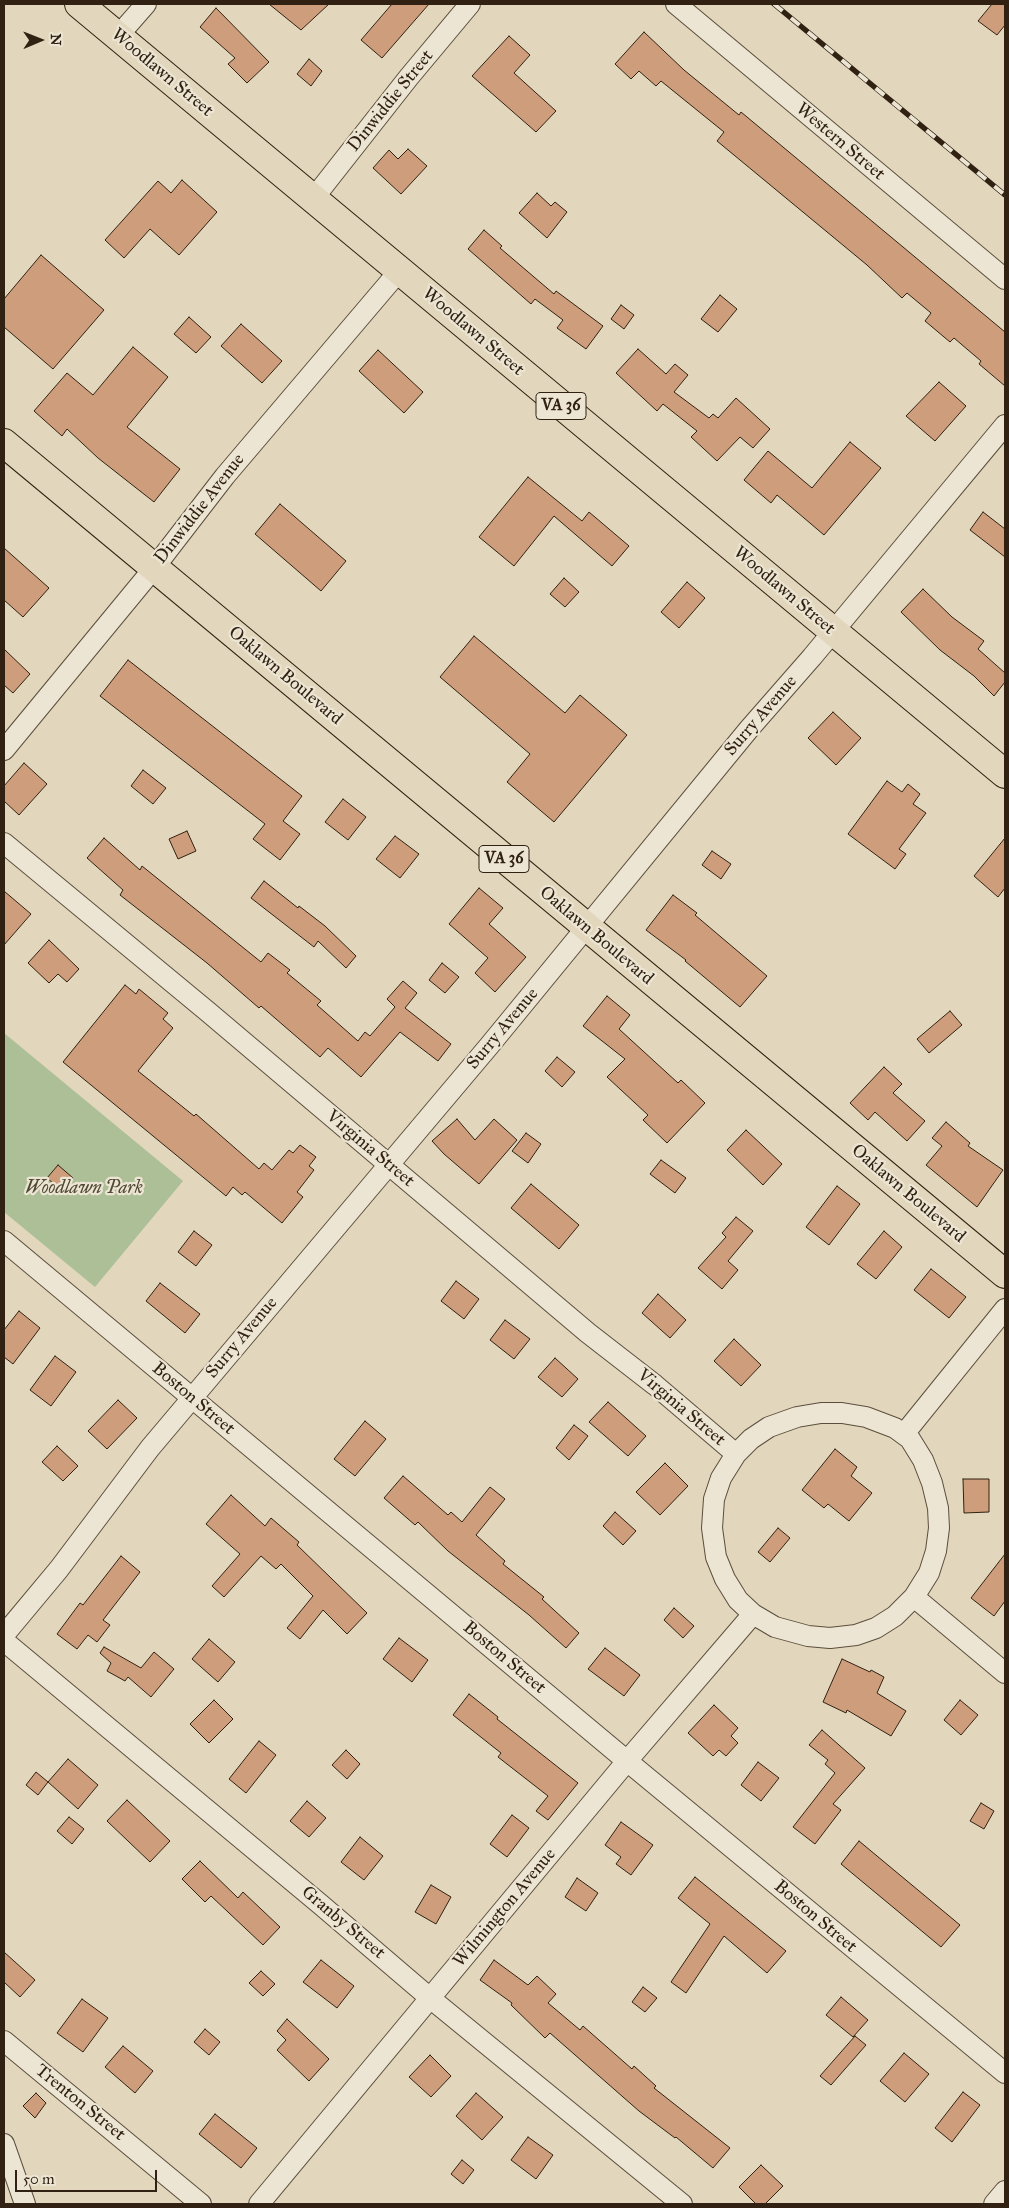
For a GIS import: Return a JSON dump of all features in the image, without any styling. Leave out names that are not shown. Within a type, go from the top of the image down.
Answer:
[{"type":"highway","name":"Woodlawn Street","points":[[79,4],[1005,774]]},
{"type":"highway","name":"Oaklawn Boulevard","points":[[4,443],[1005,1274]]},
{"type":"street","points":[[118,36],[146,4]]},
{"type":"street","name":"Dinwiddie Street","points":[[313,199],[409,77],[470,4]]},
{"type":"street","name":"Western Street","points":[[676,4],[1005,278]]},
{"type":"street","name":"Dinwiddie Avenue","points":[[4,750],[154,568],[225,476],[400,270]]},
{"type":"street","name":"Surry Avenue","points":[[4,1634],[59,1569],[150,1448],[389,1165],[749,728],[833,631],[1005,425]]},
{"type":"street","name":"Virginia Street","points":[[4,843],[207,1011],[581,1327],[655,1385],[736,1454]]},
{"type":"street","name":"Boston Street","points":[[4,1241],[627,1761],[1005,2073]]},
{"type":"street","points":[[904,1434],[1005,1309]]},
{"type":"street","points":[[822,1413],[842,1413],[866,1417],[904,1434],[910,1439],[923,1460],[932,1483],[938,1508],[939,1528],[936,1551],[929,1573],[914,1597],[895,1616],[876,1628],[856,1635],[830,1638],[808,1636],[775,1626],[753,1614],[738,1600],[725,1579],[716,1557],[712,1528],[714,1499],[721,1478],[736,1454],[751,1439],[769,1427],[797,1417],[822,1413]]},
{"type":"street","points":[[914,1597],[1005,1673]]},
{"type":"street","name":"Wilmington Avenue","points":[[259,2204],[627,1761],[753,1614]]},
{"type":"street","name":"Granby Street","points":[[4,1641],[430,1998],[682,2204]]},
{"type":"street","name":"Trenton Street","points":[[4,2041],[201,2204]]},
{"type":"street","points":[[4,2144],[25,2204]]},
{"type":"street","points":[[994,2204],[1005,2191]]},
{"type":"green space","name":"Woodlawn Park","points":[[4,1033],[183,1181],[95,1287],[4,1212]]},
{"type":"building","points":[[269,4],[329,4],[301,30]]},
{"type":"building","points":[[392,4],[429,4],[382,58],[361,40]]},
{"type":"building","points":[[992,4],[1005,4],[1005,25],[997,35],[978,21]]},
{"type":"building","points":[[216,8],[269,62],[247,83],[228,64],[235,58],[200,27]]},
{"type":"building","points":[[644,32],[684,70],[739,115],[741,112],[1005,332],[1005,386],[979,364],[981,361],[954,338],[950,342],[925,321],[931,313],[907,293],[902,298],[867,265],[717,141],[724,132],[661,81],[656,86],[639,71],[631,79],[615,64]]},
{"type":"building","points":[[509,36],[530,55],[514,73],[556,111],[536,132],[472,76]]},
{"type":"building","points":[[309,59],[322,71],[311,86],[297,74]]},
{"type":"building","points":[[408,149],[427,166],[401,194],[373,168],[389,150],[398,159]]},
{"type":"building","points":[[182,180],[217,212],[179,255],[150,229],[124,258],[105,240],[158,181],[171,193]]},
{"type":"building","points":[[537,193],[551,206],[555,202],[567,212],[547,238],[519,213]]},
{"type":"building","points":[[484,230],[502,246],[500,248],[554,294],[556,291],[603,326],[586,349],[557,328],[563,320],[535,299],[531,304],[468,249]]},
{"type":"building","points":[[41,255],[104,310],[53,369],[4,327],[4,299]]},
{"type":"building","points":[[720,295],[737,309],[718,332],[701,319]]},
{"type":"building","points":[[621,305],[634,315],[624,329],[611,319]]},
{"type":"building","points":[[189,317],[211,337],[196,353],[174,334]]},
{"type":"building","points":[[241,324],[282,361],[262,383],[221,346]]},
{"type":"building","points":[[133,347],[168,377],[127,427],[180,469],[154,502],[98,458],[67,429],[62,436],[34,411],[67,373],[93,395]]},
{"type":"building","points":[[638,349],[666,374],[675,364],[688,375],[674,392],[709,418],[713,414],[718,418],[736,398],[770,429],[753,448],[740,437],[717,461],[691,437],[697,431],[663,404],[657,411],[616,373]]},
{"type":"building","points":[[378,350],[423,392],[404,413],[359,371]]},
{"type":"building","points":[[939,382],[966,406],[935,441],[906,416]]},
{"type":"building","points":[[850,442],[881,468],[824,535],[777,495],[771,503],[744,480],[768,451],[812,488]]},
{"type":"building","points":[[528,477],[582,521],[589,512],[629,546],[612,566],[554,516],[514,566],[479,537]]},
{"type":"building","points":[[280,504],[346,561],[321,591],[255,534]]},
{"type":"building","points":[[983,512],[1005,529],[1005,557],[970,530]]},
{"type":"building","points":[[4,548],[49,588],[23,617],[4,600]]},
{"type":"building","points":[[564,578],[579,592],[565,607],[550,594]]},
{"type":"building","points":[[687,582],[705,598],[679,628],[661,612]]},
{"type":"building","points":[[923,589],[952,617],[984,641],[978,649],[1005,673],[1005,682],[994,696],[974,676],[940,650],[901,612]]},
{"type":"building","points":[[474,636],[565,713],[580,695],[627,735],[554,822],[507,782],[530,754],[440,677]]},
{"type":"building","points":[[4,649],[30,674],[13,693],[4,685]]},
{"type":"building","points":[[128,660],[302,796],[283,821],[300,834],[280,860],[253,839],[265,824],[100,696]]},
{"type":"building","points":[[833,712],[861,738],[836,765],[808,738]]},
{"type":"building","points":[[24,763],[47,784],[19,815],[4,801],[4,786]]},
{"type":"building","points":[[143,770],[166,788],[153,804],[131,786]]},
{"type":"building","points":[[887,781],[902,792],[908,784],[920,794],[913,804],[926,813],[899,849],[906,854],[895,869],[848,834]]},
{"type":"building","points":[[343,799],[366,817],[348,840],[325,822]]},
{"type":"building","points":[[187,831],[196,851],[178,859],[169,839]]},
{"type":"building","points":[[395,836],[419,854],[400,878],[376,859]]},
{"type":"building","points":[[104,838],[140,870],[142,866],[261,962],[268,953],[290,970],[287,973],[321,1001],[317,1005],[358,1041],[365,1032],[370,1036],[395,1007],[387,999],[403,981],[417,993],[405,1008],[451,1044],[438,1061],[400,1032],[361,1077],[328,1048],[320,1057],[261,1006],[259,1008],[207,963],[120,895],[123,890],[87,858]]},
{"type":"building","points":[[1005,838],[1005,888],[998,897],[974,876]]},
{"type":"building","points":[[712,851],[731,864],[721,879],[702,865]]},
{"type":"building","points":[[264,881],[298,908],[299,906],[325,926],[356,956],[346,968],[318,941],[314,947],[251,898]]},
{"type":"building","points":[[479,888],[503,908],[489,924],[526,957],[495,992],[475,973],[488,958],[449,924]]},
{"type":"building","points":[[4,891],[31,914],[4,945]]},
{"type":"building","points":[[673,895],[697,913],[695,915],[767,976],[740,1007],[686,960],[646,930]]},
{"type":"building","points":[[49,940],[79,969],[67,982],[58,974],[49,983],[28,963]]},
{"type":"building","points":[[442,963],[459,977],[445,993],[429,980]]},
{"type":"building","points":[[125,985],[136,994],[139,989],[168,1013],[163,1019],[173,1028],[138,1071],[194,1116],[196,1114],[259,1169],[264,1163],[272,1170],[289,1150],[293,1153],[300,1145],[316,1157],[309,1166],[314,1170],[297,1192],[303,1197],[282,1223],[245,1192],[242,1195],[233,1187],[226,1196],[63,1062]]},
{"type":"building","points":[[607,996],[630,1015],[619,1029],[678,1083],[681,1080],[705,1103],[667,1143],[643,1120],[648,1115],[607,1077],[625,1059],[583,1026]]},
{"type":"building","points":[[950,1011],[962,1025],[929,1053],[917,1039]]},
{"type":"building","points":[[557,1057],[575,1072],[562,1087],[545,1071]]},
{"type":"building","points":[[884,1067],[902,1084],[893,1093],[925,1121],[907,1141],[875,1112],[868,1120],[850,1103]]},
{"type":"building","points":[[457,1119],[475,1140],[494,1119],[517,1140],[479,1184],[432,1141]]},
{"type":"building","points":[[946,1122],[970,1143],[968,1146],[1003,1170],[977,1207],[926,1165],[942,1146],[932,1138]]},
{"type":"building","points":[[746,1130],[782,1164],[763,1185],[727,1150]]},
{"type":"building","points":[[526,1133],[541,1144],[528,1163],[512,1151]]},
{"type":"building","points":[[661,1160],[686,1178],[675,1193],[650,1174]]},
{"type":"building","points":[[58,1165],[73,1178],[62,1191],[47,1178]]},
{"type":"building","points":[[531,1184],[579,1225],[559,1249],[511,1208]]},
{"type":"building","points":[[837,1186],[860,1204],[829,1245],[806,1227]]},
{"type":"building","points":[[736,1217],[753,1231],[728,1261],[738,1270],[722,1289],[698,1268],[726,1237],[722,1233]]},
{"type":"building","points":[[194,1231],[212,1245],[196,1266],[178,1252]]},
{"type":"building","points":[[884,1231],[902,1247],[876,1279],[857,1264]]},
{"type":"building","points":[[931,1269],[966,1297],[949,1318],[914,1290]]},
{"type":"building","points":[[456,1281],[479,1299],[464,1319],[441,1301]]},
{"type":"building","points":[[160,1283],[200,1314],[185,1333],[146,1301]]},
{"type":"building","points":[[658,1294],[686,1320],[670,1338],[642,1313]]},
{"type":"building","points":[[19,1311],[40,1328],[13,1364],[4,1357],[4,1330]]},
{"type":"building","points":[[505,1320],[530,1339],[514,1359],[490,1340]]},
{"type":"building","points":[[734,1339],[761,1365],[741,1386],[714,1361]]},
{"type":"building","points":[[55,1356],[76,1372],[51,1406],[30,1390]]},
{"type":"building","points":[[555,1358],[578,1379],[562,1397],[538,1377]]},
{"type":"building","points":[[118,1400],[137,1418],[107,1449],[88,1431]]},
{"type":"building","points":[[608,1402],[646,1436],[628,1456],[589,1422]]},
{"type":"building","points":[[365,1421],[386,1439],[355,1476],[334,1459]]},
{"type":"building","points":[[574,1425],[588,1436],[569,1460],[556,1448]]},
{"type":"building","points":[[57,1446],[78,1466],[63,1481],[42,1462]]},
{"type":"building","points":[[835,1449],[857,1467],[851,1476],[872,1493],[849,1521],[828,1504],[824,1508],[802,1490]]},
{"type":"building","points":[[665,1463],[688,1486],[660,1515],[636,1492]]},
{"type":"building","points":[[403,1476],[448,1515],[451,1512],[462,1522],[490,1487],[505,1499],[476,1535],[505,1561],[503,1564],[544,1597],[542,1599],[579,1633],[566,1648],[529,1615],[448,1551],[418,1522],[415,1525],[384,1498]]},
{"type":"building","points":[[963,1479],[989,1479],[989,1512],[964,1513]]},
{"type":"building","points":[[231,1495],[265,1526],[271,1518],[299,1542],[297,1545],[367,1613],[347,1634],[323,1610],[300,1639],[287,1628],[313,1596],[281,1564],[276,1569],[261,1556],[224,1597],[212,1586],[240,1554],[206,1524]]},
{"type":"building","points":[[615,1512],[636,1531],[623,1545],[603,1526]]},
{"type":"building","points":[[778,1528],[790,1538],[770,1562],[758,1552]]},
{"type":"building","points":[[1005,1554],[1005,1601],[994,1616],[971,1598]]},
{"type":"building","points":[[121,1556],[140,1572],[103,1620],[110,1625],[97,1642],[88,1635],[77,1649],[57,1634],[80,1603],[83,1605]]},
{"type":"building","points":[[674,1608],[694,1626],[683,1638],[664,1620]]},
{"type":"building","points":[[399,1638],[428,1660],[412,1682],[383,1659]]},
{"type":"building","points":[[209,1639],[235,1662],[218,1682],[192,1659]]},
{"type":"building","points":[[104,1647],[141,1668],[154,1652],[174,1669],[151,1697],[128,1677],[125,1681],[107,1671],[111,1663],[100,1653]]},
{"type":"building","points":[[605,1648],[640,1675],[624,1696],[588,1669]]},
{"type":"building","points":[[842,1659],[884,1677],[877,1693],[906,1711],[891,1736],[847,1710],[846,1713],[823,1702]]},
{"type":"building","points":[[469,1694],[498,1717],[497,1719],[578,1783],[548,1820],[536,1811],[548,1796],[498,1757],[501,1753],[453,1715]]},
{"type":"building","points":[[214,1700],[233,1719],[209,1743],[190,1724]]},
{"type":"building","points":[[960,1700],[978,1715],[961,1735],[944,1720]]},
{"type":"building","points":[[714,1705],[738,1728],[731,1736],[738,1743],[726,1756],[719,1750],[713,1756],[688,1733]]},
{"type":"building","points":[[822,1730],[865,1768],[833,1804],[841,1810],[815,1844],[793,1827],[835,1773],[825,1764],[828,1760],[809,1745]]},
{"type":"building","points":[[259,1741],[276,1755],[246,1793],[229,1779]]},
{"type":"building","points":[[346,1750],[360,1764],[347,1779],[332,1765]]},
{"type":"building","points":[[68,1759],[98,1785],[78,1809],[48,1782]]},
{"type":"building","points":[[758,1762],[779,1778],[761,1801],[741,1785]]},
{"type":"building","points":[[36,1772],[48,1782],[38,1795],[26,1785]]},
{"type":"building","points":[[127,1800],[170,1841],[150,1862],[107,1821]]},
{"type":"building","points":[[307,1801],[326,1818],[309,1837],[290,1821]]},
{"type":"building","points":[[981,1803],[994,1811],[984,1829],[970,1821]]},
{"type":"building","points":[[512,1815],[529,1828],[507,1857],[490,1844]]},
{"type":"building","points":[[69,1817],[84,1829],[72,1844],[57,1831]]},
{"type":"building","points":[[621,1822],[653,1845],[631,1875],[616,1864],[621,1857],[605,1845]]},
{"type":"building","points":[[360,1837],[383,1856],[364,1880],[341,1862]]},
{"type":"building","points":[[859,1841],[960,1925],[941,1947],[841,1864]]},
{"type":"building","points":[[200,1861],[238,1898],[243,1892],[280,1927],[263,1945],[211,1896],[205,1902],[182,1879]]},
{"type":"building","points":[[695,1877],[786,1951],[767,1973],[724,1936],[686,1993],[671,1982],[710,1924],[678,1898]]},
{"type":"building","points":[[577,1878],[598,1893],[586,1911],[565,1897]]},
{"type":"building","points":[[431,1885],[451,1897],[436,1924],[415,1912]]},
{"type":"building","points":[[4,1952],[35,1980],[20,1997],[4,1982]]},
{"type":"building","points":[[321,1960],[354,1986],[337,2008],[303,1982]]},
{"type":"building","points":[[494,1960],[528,1985],[537,1976],[556,1994],[548,2003],[580,2030],[583,2026],[632,2069],[634,2066],[656,2086],[654,2088],[730,2148],[713,2168],[676,2137],[639,2111],[550,2033],[545,2038],[511,2005],[512,2003],[480,1980]]},
{"type":"building","points":[[261,1971],[275,1984],[263,1996],[249,1983]]},
{"type":"building","points":[[643,1987],[657,1998],[645,2012],[632,2002]]},
{"type":"building","points":[[841,1997],[868,2020],[853,2037],[826,2015]]},
{"type":"building","points":[[82,1999],[108,2018],[83,2052],[57,2033]]},
{"type":"building","points":[[287,2019],[329,2059],[309,2081],[277,2050],[286,2040],[277,2031]]},
{"type":"building","points":[[205,2029],[220,2042],[209,2055],[194,2042]]},
{"type":"building","points":[[855,2036],[866,2045],[831,2085],[820,2076]]},
{"type":"building","points":[[123,2046],[153,2071],[135,2093],[105,2067]]},
{"type":"building","points":[[904,2053],[929,2074],[905,2102],[880,2081]]},
{"type":"building","points":[[430,2055],[451,2076],[431,2097],[409,2077]]},
{"type":"building","points":[[963,2092],[980,2105],[952,2142],[935,2128]]},
{"type":"building","points":[[36,2093],[46,2103],[35,2118],[23,2106]]},
{"type":"building","points":[[476,2093],[503,2117],[482,2140],[456,2116]]},
{"type":"building","points":[[215,2114],[257,2148],[241,2168],[199,2134]]},
{"type":"building","points":[[528,2137],[553,2155],[536,2179],[511,2160]]},
{"type":"building","points":[[462,2160],[474,2170],[463,2184],[451,2174]]},
{"type":"building","points":[[761,2165],[783,2186],[765,2204],[756,2204],[739,2187]]},
{"type":"railway","points":[[774,4],[1005,195]]}]
